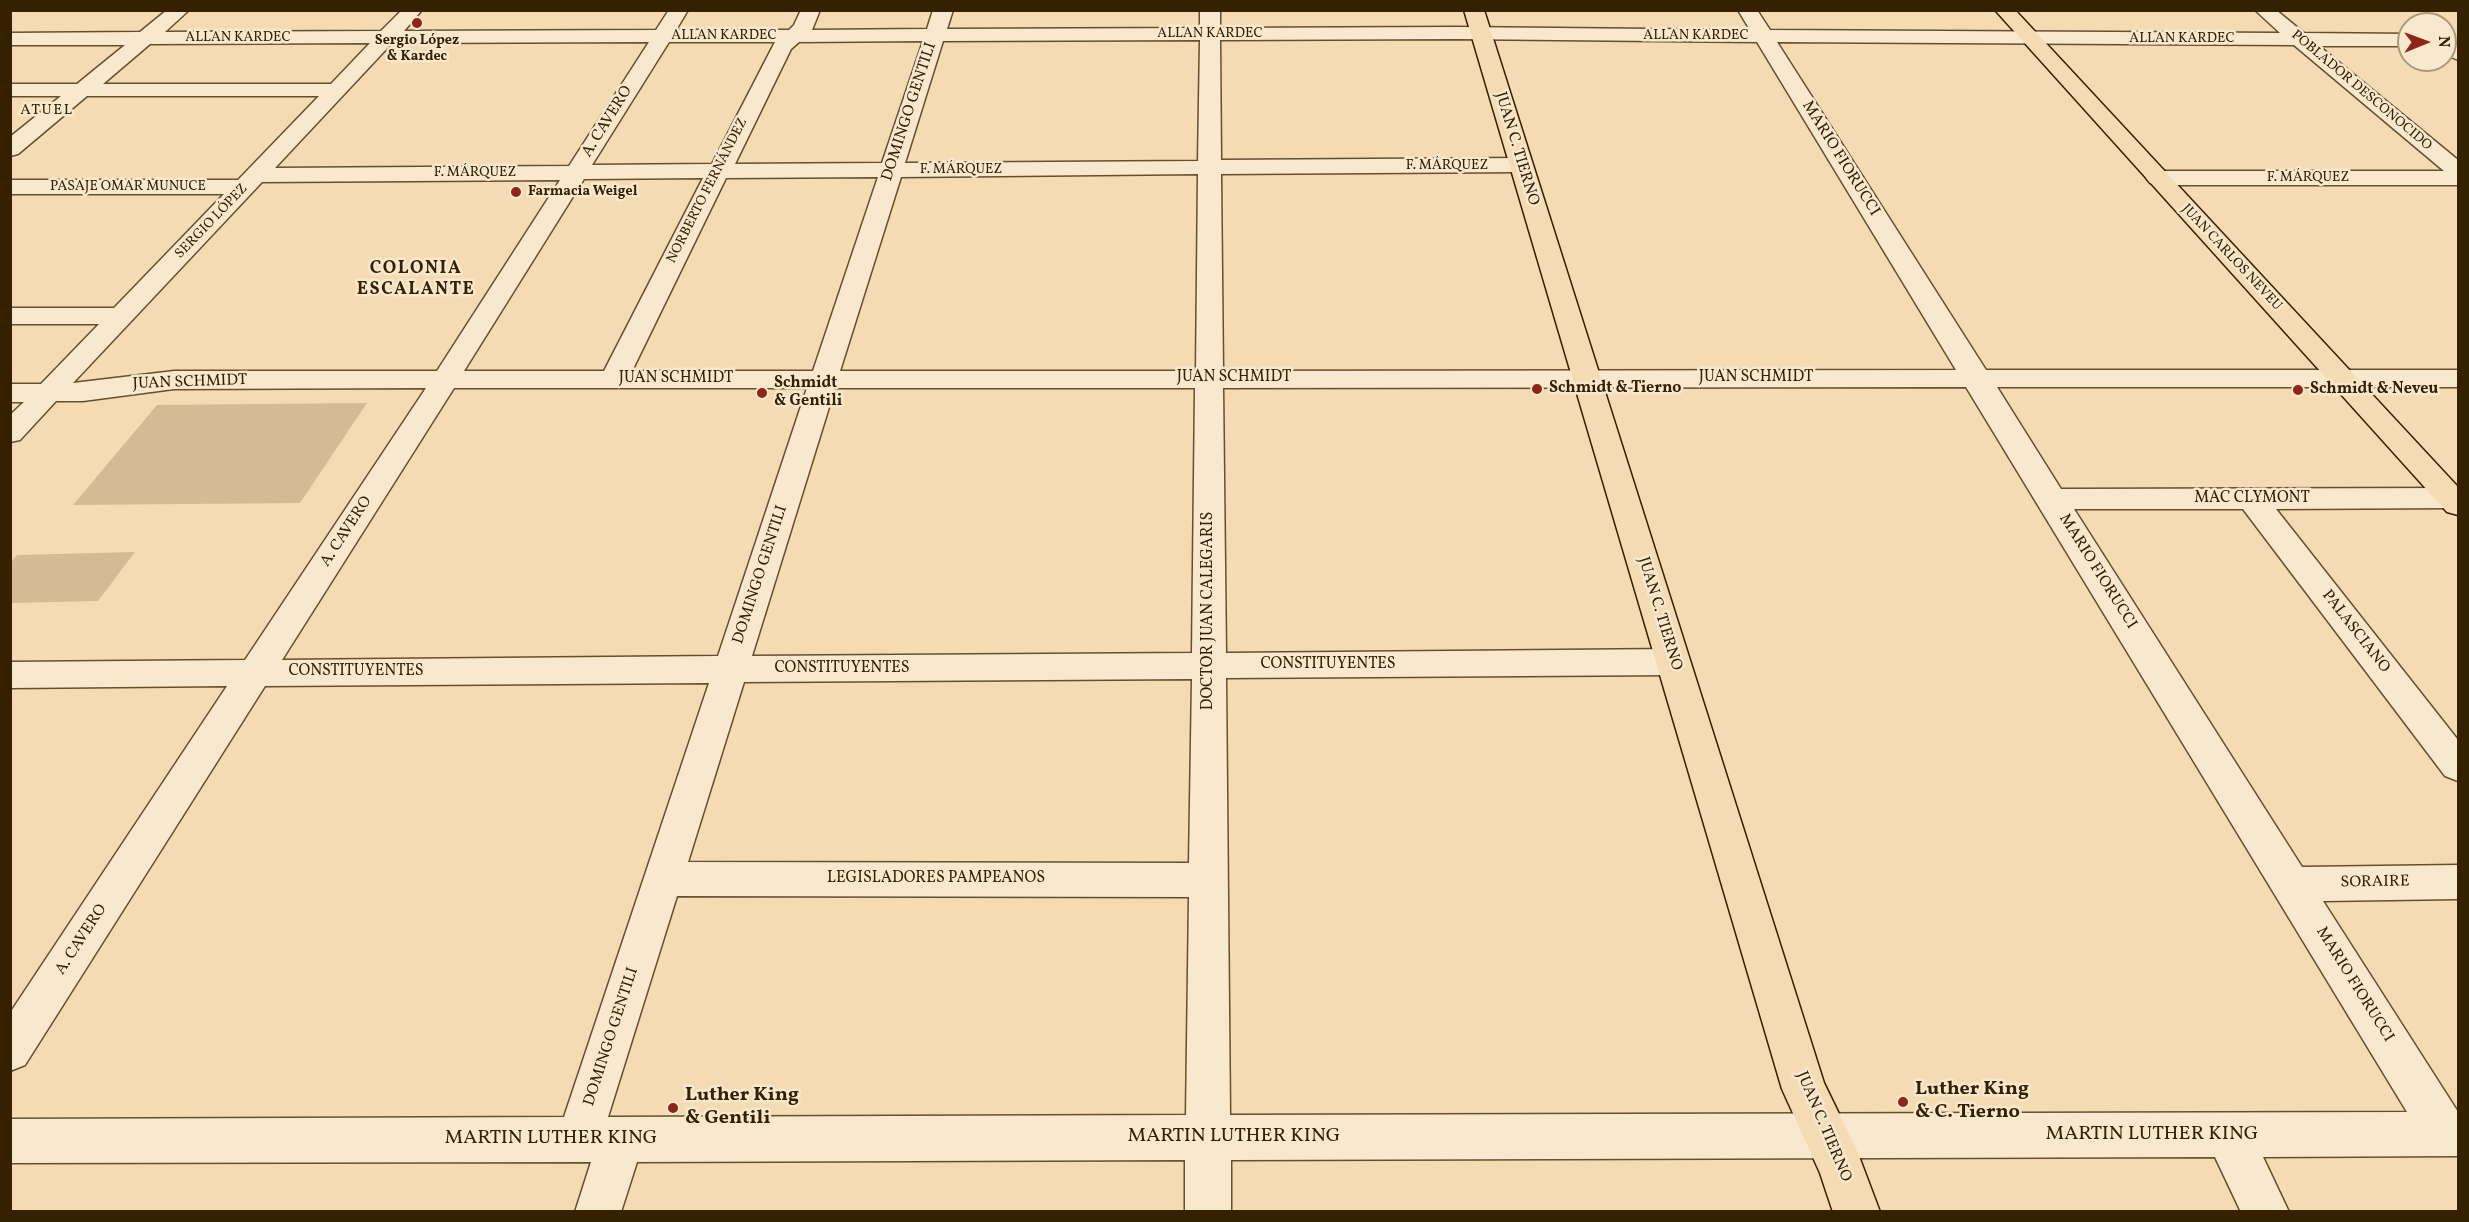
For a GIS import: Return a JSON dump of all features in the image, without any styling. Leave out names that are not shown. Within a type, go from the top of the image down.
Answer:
[{"type":"main road","name":"JUAN CARLOS NEVEU","points":[[2004,10],[2455,501]]},
{"type":"main road","name":"JUAN C. TIERNO","points":[[1478,22],[1804,1089],[1841,1167],[1857,1212]]},
{"type":"street","points":[[10,148],[180,10]]},
{"type":"street","name":"SERGIO LÓPEZ","points":[[10,433],[413,10]]},
{"type":"street","name":"NORBERTO FERNÁNDEZ","points":[[614,379],[782,46],[803,28],[811,10]]},
{"type":"street","name":"POBLADOR DESCONOCIDO","points":[[2264,10],[2458,171]]},
{"type":"street","name":"DOCTOR JUAN CALEGARIS","points":[[1208,1212],[1210,22]]},
{"type":"street","name":"ALLAN KARDEC","points":[[10,39],[388,37],[671,23],[794,35],[939,23],[1478,22],[1755,24],[2029,38],[2397,40]]},
{"type":"street","name":"A. CAVERO","points":[[10,1051],[445,380],[671,23]]},
{"type":"street","name":"DOMINGO GENTILI","points":[[598,1212],[600,1139],[663,879],[939,23]]},
{"type":"street","name":"MARIO FIORUCCI","points":[[1755,24],[2291,884],[2452,1134]]},
{"type":"street","points":[[10,90],[337,90]]},
{"type":"street","name":"F. MÁRQUEZ","points":[[250,181],[576,172],[1521,165]]},
{"type":"street","name":"F. MÁRQUEZ","points":[[2158,178],[2458,178]]},
{"type":"street","name":"PASAJE OMAR MUNUCE","points":[[10,187],[250,181]]},
{"type":"street","points":[[10,316],[122,316]]},
{"type":"street","name":"JUAN SCHMIDT","points":[[10,393],[83,392],[165,380],[2458,378]]},
{"type":"street","name":"MAC CLYMONT","points":[[2051,499],[2455,501]]},
{"type":"street","name":"PALASCIANO","points":[[2252,499],[2458,766]]},
{"type":"street","name":"CONSTITUYENTES","points":[[10,675],[1674,662]]},
{"type":"street","name":"LEGISLADORES PAMPEANOS","points":[[663,879],[1209,880]]},
{"type":"street","name":"SORAIRE","points":[[2291,884],[2458,882]]},
{"type":"street","points":[[2227,1134],[2266,1212]]},
{"type":"street","name":"MARTIN LUTHER KING","points":[[10,1141],[2452,1134]]},
{"type":"shaded area","points":[[367,403],[300,503],[73,505],[157,405]]},
{"type":"shaded area","points":[[135,552],[98,601],[11,603],[11,562],[17,555]]},
{"type":"place","name":"Sergio López & Kardec","points":[[417,23]]},
{"type":"place","name":"Farmacia Weigel","points":[[516,192]]},
{"type":"place","name":"Schmidt & Tierno","points":[[1537,389]]},
{"type":"place","name":"Schmidt & Neveu","points":[[2298,390]]},
{"type":"place","name":"Schmidt & Gentili","points":[[762,393]]},
{"type":"place","name":"Luther King & C. Tierno","points":[[1903,1102]]},
{"type":"place","name":"Luther King & Gentili","points":[[673,1108]]},
{"type":"district","name":"ATUEL","points":[[47,111]]},
{"type":"district","name":"COLONIA ESCALANTE","points":[[416,280]]}]
